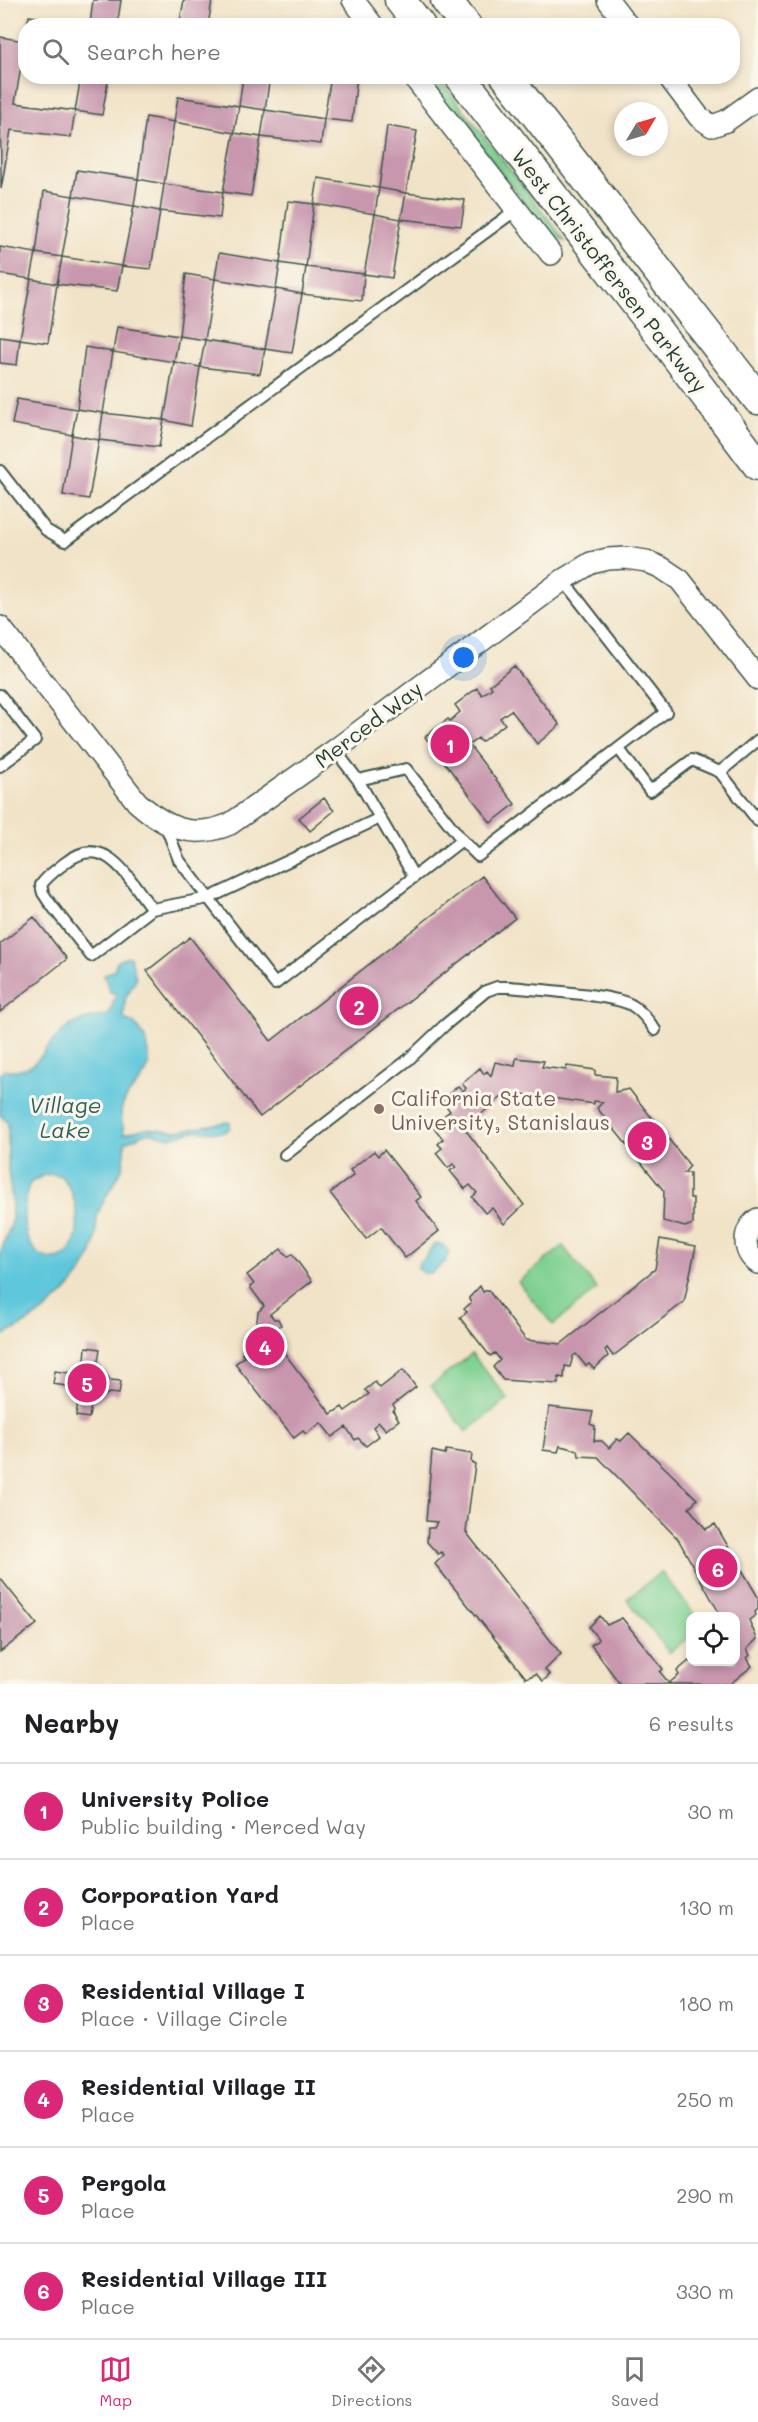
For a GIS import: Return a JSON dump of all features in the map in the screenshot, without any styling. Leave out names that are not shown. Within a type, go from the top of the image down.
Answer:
[{"type":"street","points":[[353,0],[367,18]]},
{"type":"street","points":[[400,0],[414,18]]},
{"type":"street","points":[[446,0],[460,18]]},
{"type":"street","points":[[608,0],[622,18]]},
{"type":"street","points":[[419,84],[551,254]]},
{"type":"street","name":"West Christoffersen Parkway","points":[[466,84],[758,465]]},
{"type":"street","name":"West Christoffersen Parkway","points":[[512,84],[756,391]]},
{"type":"street","points":[[674,84],[699,117],[712,126],[726,121],[758,98]]},
{"type":"street","points":[[655,328],[666,325],[678,333],[730,397],[738,398],[756,391]]},
{"type":"street","name":"Merced Way","points":[[0,627],[137,802],[164,824],[201,832],[213,831],[230,824],[335,750],[563,580],[591,562],[608,559],[646,561],[680,580],[758,679]]},
{"type":"street","points":[[758,1220],[748,1229],[746,1237],[749,1254],[758,1263]]},
{"type":"lane","points":[[0,471],[46,531],[65,541],[516,210]]},
{"type":"lane","points":[[358,780],[406,769],[462,840],[478,856],[666,712],[563,580]]},
{"type":"lane","points":[[0,695],[34,740],[0,766]]},
{"type":"lane","points":[[720,772],[758,740]]},
{"type":"lane","points":[[619,749],[650,791],[692,760],[720,772],[758,821]]},
{"type":"lane","points":[[335,750],[358,780],[414,877]]},
{"type":"lane","points":[[152,909],[110,856],[94,851],[78,854],[69,859],[41,885],[49,902],[91,956],[152,909],[209,898],[380,818]]},
{"type":"lane","points":[[164,824],[179,860],[276,984],[462,840]]},
{"type":"lane","points":[[285,1155],[408,1060],[486,991],[497,987],[611,998],[632,1004],[655,1030]]},
{"type":"green space","points":[[432,84],[443,84],[566,242],[547,231]]},
{"type":"green space","points":[[563,1246],[597,1289],[553,1325],[518,1282]]},
{"type":"green space","points":[[472,1354],[508,1399],[466,1432],[431,1386]]},
{"type":"green space","points":[[661,1572],[693,1612],[686,1612],[686,1639],[669,1653],[627,1599]]},
{"type":"water","name":"Village Lake","points":[[128,956],[131,958],[136,979],[125,999],[124,1019],[131,1022],[142,1033],[148,1047],[149,1063],[144,1075],[122,1105],[124,1134],[146,1128],[177,1131],[227,1122],[230,1123],[230,1128],[225,1132],[194,1131],[170,1138],[149,1132],[125,1142],[123,1165],[98,1214],[95,1242],[82,1272],[71,1286],[44,1311],[0,1337],[0,1253],[12,1222],[12,1201],[8,1171],[8,1123],[0,1115],[0,1074],[4,1070],[17,1070],[34,1064],[56,1037],[74,1024],[109,1015],[116,994],[110,992],[104,975],[114,970],[117,962]],"holes":[[[44,1175],[61,1176],[71,1191],[74,1201],[77,1219],[76,1237],[71,1250],[62,1257],[52,1259],[42,1256],[33,1247],[26,1234],[25,1203],[30,1183]]]},
{"type":"water","points":[[433,1245],[443,1245],[449,1252],[445,1262],[431,1273],[423,1273],[418,1268],[419,1262],[426,1257]]},
{"type":"building","points":[[93,0],[121,0],[118,18],[91,18]]},
{"type":"building","points":[[184,0],[212,0],[209,18],[181,18]]},
{"type":"building","points":[[0,37],[18,40],[18,84],[15,103],[75,111],[71,137],[11,130],[1,189]]},
{"type":"building","points":[[80,84],[108,84],[102,115],[75,111]]},
{"type":"building","points":[[242,84],[269,84],[265,110],[239,106]]},
{"type":"building","points":[[330,84],[356,84],[352,122],[324,119]]},
{"type":"building","points":[[178,97],[239,106],[234,133],[174,122]]},
{"type":"building","points":[[265,110],[324,119],[321,144],[261,137]]},
{"type":"building","points":[[146,117],[174,122],[164,184],[138,179]]},
{"type":"building","points":[[387,126],[417,131],[406,193],[379,188]]},
{"type":"building","points":[[234,133],[261,137],[251,196],[223,192]]},
{"type":"building","points":[[77,170],[138,179],[134,206],[73,196]]},
{"type":"building","points":[[318,178],[379,188],[375,214],[314,204]]},
{"type":"building","points":[[164,184],[223,192],[220,218],[160,211]]},
{"type":"building","points":[[44,191],[73,196],[62,257],[36,253]]},
{"type":"building","points":[[406,193],[465,200],[461,226],[401,219]]},
{"type":"building","points":[[288,201],[314,204],[306,267],[280,263]]},
{"type":"building","points":[[134,206],[160,211],[151,269],[122,266]]},
{"type":"building","points":[[375,214],[401,219],[392,278],[364,274]]},
{"type":"building","points":[[0,247],[36,253],[31,279],[0,274]]},
{"type":"building","points":[[219,253],[280,263],[276,289],[215,279]]},
{"type":"building","points":[[62,257],[122,266],[117,291],[57,284]]},
{"type":"building","points":[[306,267],[364,274],[362,301],[302,294]]},
{"type":"building","points":[[186,274],[215,279],[205,340],[179,336]]},
{"type":"building","points":[[31,279],[57,284],[48,343],[20,339]]},
{"type":"building","points":[[276,289],[302,294],[292,353],[265,349]]},
{"type":"building","points":[[117,327],[179,336],[174,362],[113,352]]},
{"type":"building","points":[[0,336],[20,339],[17,365],[0,363]]},
{"type":"building","points":[[205,340],[265,349],[260,374],[200,367]]},
{"type":"building","points":[[85,347],[113,352],[103,413],[77,409]]},
{"type":"building","points":[[174,362],[200,367],[191,426],[164,420]]},
{"type":"building","points":[[17,399],[77,409],[72,435],[12,424]]},
{"type":"building","points":[[103,413],[164,420],[159,447],[99,440]]},
{"type":"building","points":[[72,435],[99,440],[89,499],[63,495]]},
{"type":"building","points":[[514,666],[560,725],[537,744],[511,710],[500,718],[505,724],[481,742],[478,738],[469,745],[515,804],[491,823],[425,737],[460,712],[455,705],[477,688],[482,695],[492,688],[490,685]]},
{"type":"building","points":[[324,798],[334,811],[310,831],[299,818]]},
{"type":"building","points":[[482,876],[515,918],[260,1117],[147,971],[190,937],[271,1041]]},
{"type":"building","points":[[34,917],[67,959],[0,1012],[0,944]]},
{"type":"building","points":[[516,1058],[544,1061],[542,1067],[566,1070],[567,1066],[595,1070],[595,1075],[616,1077],[615,1092],[629,1089],[690,1166],[684,1173],[690,1173],[693,1224],[685,1227],[663,1221],[664,1191],[597,1108],[603,1102],[594,1101],[594,1104],[508,1092],[464,1128],[524,1205],[504,1224],[492,1208],[485,1213],[472,1197],[477,1193],[470,1185],[465,1189],[450,1171],[456,1167],[453,1164],[448,1168],[436,1153],[442,1148],[438,1144],[443,1139],[432,1125],[450,1111],[442,1100],[458,1086],[463,1091],[466,1088],[462,1084],[480,1068],[484,1074],[487,1071],[491,1076],[495,1062],[515,1066]]},
{"type":"building","points":[[384,1150],[421,1197],[416,1201],[439,1231],[405,1258],[381,1227],[366,1239],[330,1193],[354,1175],[350,1170],[374,1151],[378,1156]]},
{"type":"building","points":[[660,1239],[696,1246],[684,1302],[613,1356],[607,1348],[605,1350],[608,1356],[594,1369],[589,1364],[586,1366],[576,1354],[573,1356],[570,1367],[565,1366],[564,1378],[559,1377],[558,1384],[503,1380],[493,1367],[500,1360],[495,1353],[490,1356],[460,1318],[467,1312],[464,1309],[471,1303],[469,1298],[480,1286],[483,1292],[488,1290],[526,1340],[561,1344],[655,1269]]},
{"type":"building","points":[[281,1249],[288,1257],[292,1254],[312,1281],[270,1314],[274,1319],[278,1319],[281,1325],[277,1328],[272,1327],[268,1332],[331,1414],[342,1407],[345,1411],[369,1394],[365,1390],[375,1382],[380,1388],[403,1370],[416,1387],[393,1405],[395,1408],[393,1411],[399,1420],[386,1430],[379,1422],[373,1427],[379,1436],[366,1446],[358,1438],[355,1440],[346,1427],[332,1437],[321,1423],[306,1434],[303,1431],[294,1438],[235,1364],[244,1357],[242,1354],[262,1338],[256,1329],[258,1312],[264,1306],[250,1287],[254,1284],[247,1275]]},
{"type":"building","points":[[86,1347],[100,1349],[98,1362],[110,1380],[121,1381],[119,1394],[109,1393],[91,1404],[89,1418],[76,1416],[78,1402],[66,1386],[53,1384],[55,1371],[69,1373],[85,1360]]},
{"type":"building","points":[[549,1407],[593,1412],[590,1424],[595,1426],[594,1441],[602,1441],[609,1448],[617,1439],[621,1441],[629,1433],[697,1499],[689,1508],[706,1529],[715,1524],[758,1597],[756,1615],[749,1620],[757,1639],[747,1649],[750,1655],[747,1658],[752,1666],[730,1684],[620,1684],[591,1645],[599,1640],[589,1627],[600,1616],[607,1625],[622,1618],[663,1669],[660,1672],[669,1683],[679,1675],[677,1671],[686,1663],[686,1666],[740,1666],[740,1612],[719,1612],[678,1539],[598,1457],[579,1456],[578,1450],[560,1446],[558,1452],[543,1450]]},
{"type":"building","points":[[446,1450],[472,1454],[471,1462],[475,1464],[466,1532],[561,1654],[545,1670],[550,1675],[543,1681],[536,1674],[526,1678],[435,1564],[444,1555],[441,1552],[438,1554],[427,1542],[428,1528],[434,1528],[437,1522],[426,1521],[432,1451],[445,1454]]},
{"type":"building","points":[[0,1578],[37,1624],[0,1652]]},
{"type":"place","name":"University Police","points":[[450,744]]},
{"type":"place","name":"Corporation Yard","points":[[359,1006]]},
{"type":"place","name":"California State University, Stanislaus","points":[[379,1109]]},
{"type":"place","name":"Residential Village I","points":[[647,1141]]},
{"type":"place","name":"Residential Village II","points":[[265,1346]]},
{"type":"place","name":"Pergola","points":[[87,1383]]},
{"type":"place","name":"Residential Village III","points":[[718,1568]]}]
